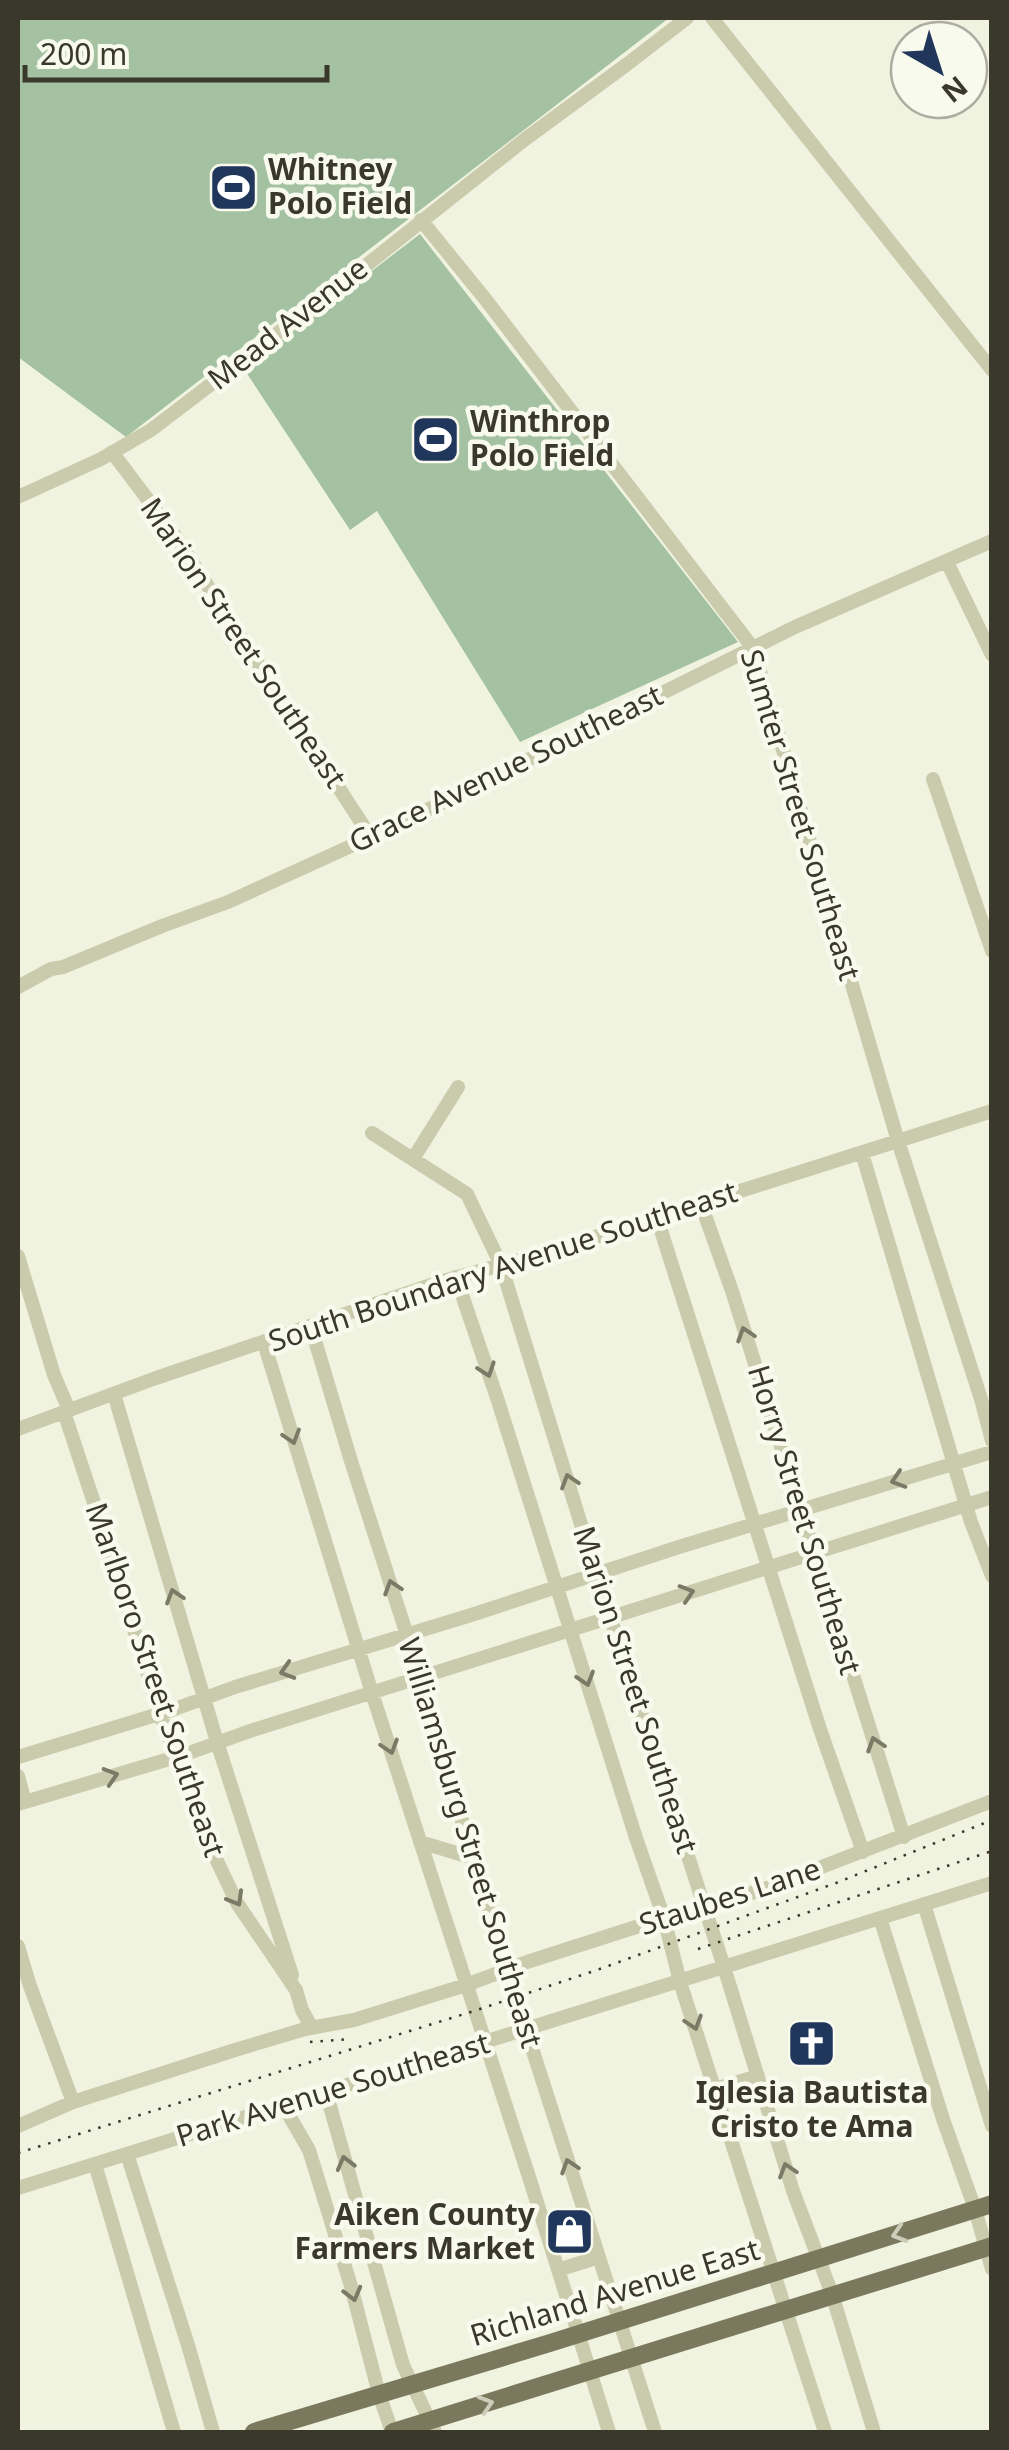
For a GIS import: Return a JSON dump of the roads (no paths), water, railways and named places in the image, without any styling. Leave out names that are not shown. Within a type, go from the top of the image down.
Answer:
[{"type":"main road","name":"Richland Avenue East","points":[[254,2432],[983,2206]]},
{"type":"main road","points":[[393,2432],[433,2427],[632,2358],[989,2247]]},
{"type":"street","name":"Mead Avenue","points":[[18,497],[151,430],[688,18]]},
{"type":"street","points":[[712,18],[992,370]]},
{"type":"street","name":"Sumter Street Southeast","points":[[422,220],[753,648],[898,1141],[992,1440]]},
{"type":"street","name":"Marion Street Southeast","points":[[112,452],[176,537],[370,836]]},
{"type":"street","name":"Grace Avenue Southeast","points":[[18,987],[51,969],[228,902],[795,628],[992,541]]},
{"type":"street","points":[[946,562],[992,655]]},
{"type":"street","points":[[934,779],[986,919],[992,951]]},
{"type":"street","points":[[413,1159],[458,1088]]},
{"type":"street","name":"South Boundary Avenue Southeast","points":[[18,1429],[456,1277],[658,1218],[992,1111]]},
{"type":"street","name":"Marion Street Southeast","points":[[372,1133],[467,1194],[501,1265],[793,2191],[832,2294],[874,2432]]},
{"type":"street","points":[[862,1153],[966,1504],[992,1576]]},
{"type":"street","name":"Horry Street Southeast","points":[[701,1204],[904,1836]]},
{"type":"street","name":"Horry Street Southeast","points":[[658,1218],[820,1729],[864,1852]]},
{"type":"street","name":"Marlboro Street Southeast","points":[[18,1256],[175,1757],[237,1903],[296,1990]]},
{"type":"street","name":"Marion Street Southeast","points":[[456,1277],[826,2432]]},
{"type":"street","name":"Williamsburg Street Southeast","points":[[311,1327],[507,1970],[655,2432]]},
{"type":"street","name":"Williamsburg Street Southeast","points":[[264,1343],[609,2432]]},
{"type":"street","name":"Marlboro Street Southeast","points":[[114,1394],[217,1742],[302,2010],[312,2028]]},
{"type":"street","points":[[18,1756],[992,1452]]},
{"type":"street","points":[[18,1776],[21,1803],[992,1497]]},
{"type":"street","name":"Staubes Lane","points":[[466,1985],[664,1918],[762,1890],[992,1801]]},
{"type":"street","points":[[420,1842],[474,1858]]},
{"type":"street","name":"Park Avenue Southeast","points":[[18,2188],[992,1882]]},
{"type":"street","points":[[924,1904],[992,2126]]},
{"type":"street","points":[[880,1918],[943,2119],[983,2206],[992,2269]]},
{"type":"street","points":[[18,1946],[21,1970],[73,2102]]},
{"type":"street","name":"Park Avenue Southeast","points":[[18,2126],[73,2102],[466,1985]]},
{"type":"street","points":[[715,2089],[758,2076]]},
{"type":"street","points":[[326,2092],[403,2365],[433,2427]]},
{"type":"street","points":[[283,2105],[309,2150],[393,2432]]},
{"type":"street","points":[[126,2154],[213,2432]]},
{"type":"street","points":[[95,2164],[174,2432]]},
{"type":"street","points":[[558,2270],[599,2257]]},
{"type":"street","points":[[363,2334],[392,2326]]},
{"type":"railway","points":[[18,2153],[597,1970],[836,1883],[992,1820]]},
{"type":"railway","points":[[698,1949],[992,1851]]},
{"type":"railway","points":[[310,2042],[350,2039]]},
{"type":"place","name":"Whitney Polo Field","points":[[233,187]]},
{"type":"place","name":"Winthrop Polo Field","points":[[435,439]]},
{"type":"place","name":"Iglesia Bautista Cristo te Ama","points":[[812,2044]]},
{"type":"place","name":"Aiken County Farmers Market","points":[[570,2232]]}]
